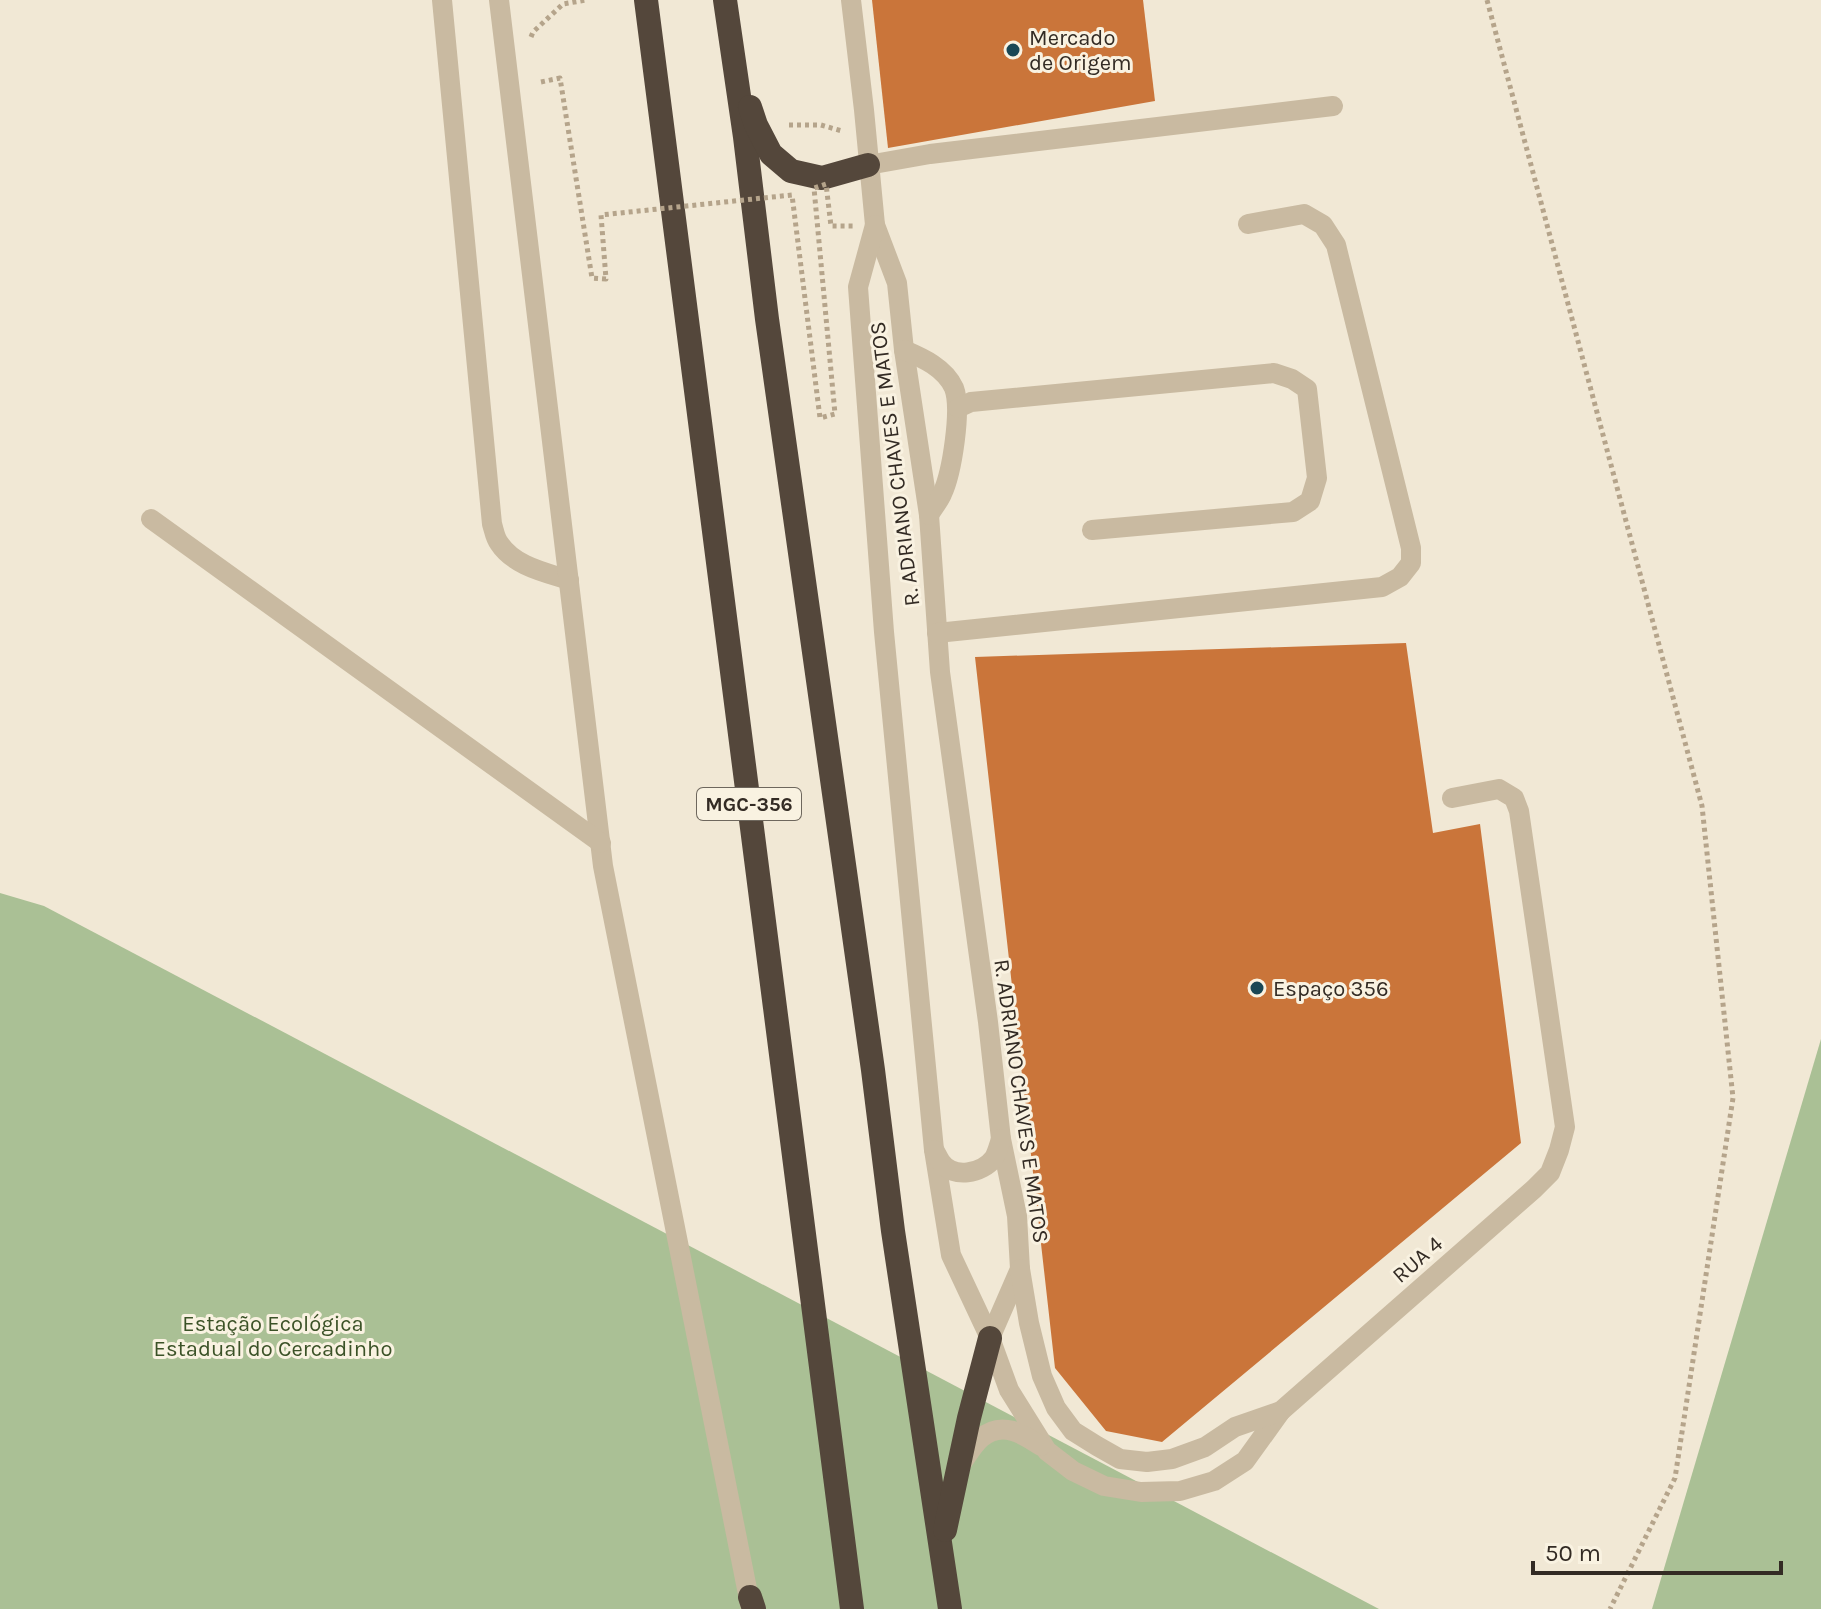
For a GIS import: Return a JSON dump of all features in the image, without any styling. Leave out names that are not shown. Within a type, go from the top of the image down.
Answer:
[{"type":"highway","name":"MGC-356","points":[[646,0],[852,1609]]},
{"type":"highway","name":"MGC-356","points":[[725,0],[893,1231],[950,1609]]},
{"type":"highway","points":[[734,58],[761,135],[771,154],[791,171],[822,178],[868,165]]},
{"type":"highway","points":[[942,1544],[990,1338]]},
{"type":"street","points":[[442,0],[492,524],[498,542],[512,557],[526,566],[569,580]]},
{"type":"street","points":[[499,0],[606,881],[752,1605]]},
{"type":"street","name":"R. ADRIANO CHAVES E MATOS","points":[[851,0],[875,225],[897,283],[929,515],[940,672],[1001,1139],[1017,1216],[1020,1269],[990,1338]]},
{"type":"street","points":[[868,165],[930,154],[1333,106]]},
{"type":"street","points":[[937,633],[1382,587],[1400,577],[1411,563],[1411,548],[1336,245],[1323,225],[1304,214],[1248,224]]},
{"type":"street","name":"R. ADRIANO CHAVES E MATOS","points":[[875,225],[858,287],[887,672],[934,1150],[951,1255],[990,1338]]},
{"type":"street","points":[[904,350],[945,374],[954,388],[958,408],[948,477],[929,515]]},
{"type":"street","points":[[958,408],[971,402],[1274,373],[1292,379],[1307,389],[1317,478],[1310,501],[1293,512],[1092,530]]},
{"type":"street","points":[[151,519],[601,843]]},
{"type":"street","name":"RUA 4","points":[[1020,1269],[1042,1376],[1056,1408],[1073,1431],[1120,1459],[1147,1462],[1172,1459],[1205,1447],[1235,1427],[1281,1411],[1550,1173],[1565,1127],[1519,811],[1514,798],[1499,789],[1452,798]]},
{"type":"street","points":[[934,1150],[942,1164],[954,1171],[968,1173],[983,1168],[994,1157],[1001,1139]]},
{"type":"street","points":[[990,1338],[1009,1390],[1047,1451]]},
{"type":"street","points":[[961,1464],[982,1437],[996,1430],[1011,1429],[1073,1471],[1104,1486],[1141,1492],[1180,1491],[1214,1481],[1245,1461],[1281,1411]]},
{"type":"path","points":[[530,43],[533,32],[563,4],[586,0]]},
{"type":"path","points":[[1487,0],[1702,806],[1733,1098],[1675,1478],[1610,1609]]},
{"type":"path","points":[[533,73],[541,82],[560,78],[592,278],[606,279],[601,215],[792,195],[820,418],[835,414],[814,188],[826,184],[831,226],[853,226]]},
{"type":"green space","name":"Estação Ecológica Estadual do Cercadinho","points":[[0,893],[44,906],[1379,1609],[0,1609]]},
{"type":"green space","points":[[1821,1039],[1821,1609],[1652,1609]]},
{"type":"building","name":"Mercado de Origem","points":[[872,0],[1143,0],[1155,101],[888,148]]},
{"type":"building","name":"Espaço 356","points":[[1406,643],[1433,833],[1480,824],[1521,1143],[1162,1442],[1106,1431],[1055,1368],[975,657]]},
{"type":"place","name":"Mercado de Origem","points":[[1013,50]]},
{"type":"place","name":"Espaço 356","points":[[1257,988]]}]
